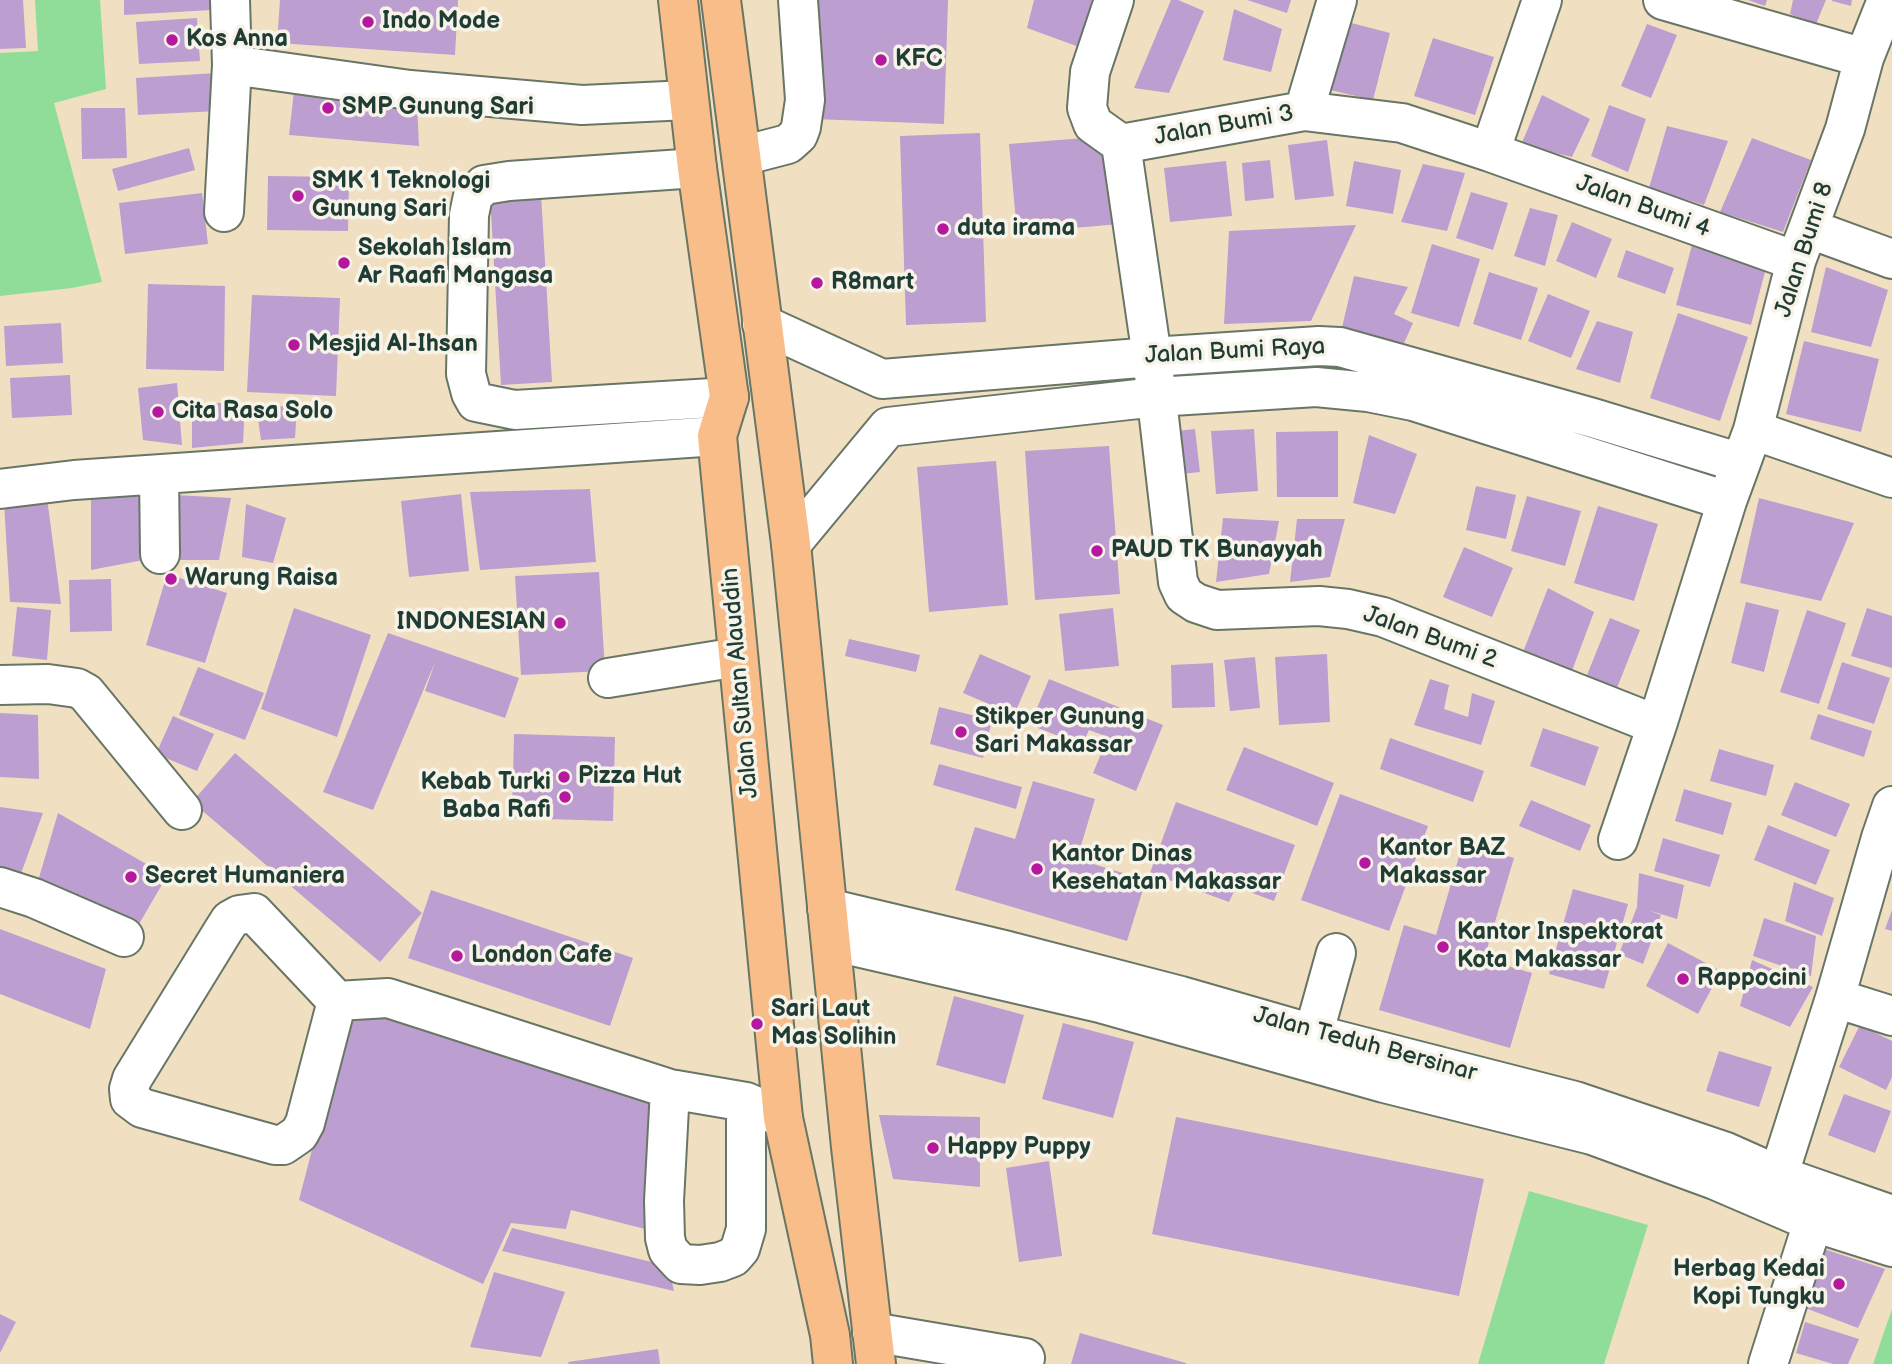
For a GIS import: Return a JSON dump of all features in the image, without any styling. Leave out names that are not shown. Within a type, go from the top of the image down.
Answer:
[{"type":"highway","name":"Jalan Sultan Alauddin","points":[[678,0],[688,100],[729,397],[717,436],[783,1118],[831,1349]]},
{"type":"highway","points":[[721,0],[791,544],[850,1147],[874,1348],[831,1349]]},
{"type":"street","points":[[224,212],[232,65],[230,0]]},
{"type":"street","points":[[742,156],[788,144],[798,135],[801,127],[805,100],[798,0]]},
{"type":"street","name":"Jalan Bumi 3","points":[[1114,0],[1090,72],[1087,108],[1093,124],[1121,144],[1304,111],[1402,123],[1490,152]]},
{"type":"street","points":[[1304,111],[1337,0]]},
{"type":"street","points":[[1490,152],[1542,0]]},
{"type":"street","points":[[1673,2],[1864,58]]},
{"type":"street","name":"Jalan Bumi 8","points":[[1727,501],[1747,447],[1803,245],[1845,129],[1864,58],[1887,13]]},
{"type":"street","points":[[232,65],[410,90],[582,105],[688,100]]},
{"type":"street","name":"Jalan Bumi 3","points":[[1121,144],[1152,356]]},
{"type":"street","name":"Jalan Bumi 4","points":[[1490,152],[1803,245],[1892,259]]},
{"type":"street","points":[[697,168],[484,185],[473,197],[469,215],[466,374],[476,402],[515,410],[729,397]]},
{"type":"street","name":"Jalan Bumi Raya","points":[[762,324],[882,379],[1152,356],[1319,345],[1340,347],[1593,418],[1892,478]]},
{"type":"street","name":"Jalan Bumi 2","points":[[1152,356],[1178,582],[1184,595],[1196,603],[1217,610],[1319,606],[1383,617],[1657,725]]},
{"type":"street","points":[[791,544],[888,428],[882,379]]},
{"type":"street","name":"Jalan Bumi Raya","points":[[888,428],[1156,397],[1316,387],[1368,392],[1413,401],[1727,501]]},
{"type":"street","points":[[0,489],[74,480],[717,436]]},
{"type":"street","points":[[159,475],[160,554]]},
{"type":"street","points":[[1618,840],[1727,501]]},
{"type":"street","points":[[608,678],[738,657]]},
{"type":"street","points":[[0,685],[48,684],[78,688],[86,693],[182,810]]},
{"type":"street","points":[[1774,1190],[1888,829]]},
{"type":"street","points":[[0,887],[34,898],[124,937]]},
{"type":"street","points":[[254,913],[262,919],[337,1001],[305,1123],[299,1134],[283,1145],[142,1108],[130,1099],[132,1079],[230,920],[239,915],[254,913]]},
{"type":"street","name":"Jalan Teduh Bersinar","points":[[829,924],[1104,990],[1310,1047],[1575,1101],[1726,1152],[1813,1222],[1892,1247]]},
{"type":"street","points":[[1310,1047],[1336,953]]},
{"type":"street","points":[[337,1001],[388,998],[670,1089],[746,1102],[783,1118]]},
{"type":"street","points":[[1835,998],[1892,1016]]},
{"type":"street","points":[[670,1089],[664,1201],[665,1238],[667,1250],[681,1264],[720,1262],[733,1257],[740,1249],[746,1229],[746,1102]]},
{"type":"street","name":"Jalan Teduh Bersinar","points":[[1774,1190],[1892,1215]]},
{"type":"street","points":[[1768,1364],[1813,1222]]},
{"type":"street","points":[[874,1348],[1025,1358]]},
{"type":"green space","points":[[35,0],[100,0],[106,89],[54,103],[102,282],[0,296],[0,53],[38,51]]},
{"type":"green space","points":[[1529,1191],[1648,1225],[1604,1364],[1478,1364]]},
{"type":"green space","points":[[1892,1309],[1892,1364],[1873,1364]]},
{"type":"building","points":[[0,0],[23,0],[26,48],[0,49]]},
{"type":"building","points":[[124,0],[212,0],[212,10],[124,15]]},
{"type":"building","name":"Indo Mode","points":[[280,0],[458,0],[455,55],[277,43]]},
{"type":"building","name":"KFC","points":[[817,0],[948,0],[944,124],[814,119]]},
{"type":"building","points":[[1034,0],[1092,0],[1079,47],[1027,28]]},
{"type":"building","points":[[1171,0],[1178,0],[1204,11],[1169,93],[1134,88]]},
{"type":"building","points":[[1247,0],[1291,0],[1287,13]]},
{"type":"building","points":[[1748,0],[1767,0],[1765,6]]},
{"type":"building","points":[[1793,0],[1826,0],[1816,24],[1790,14]]},
{"type":"building","points":[[1832,0],[1852,0],[1851,6]]},
{"type":"building","points":[[1234,9],[1282,29],[1271,72],[1223,60]]},
{"type":"building","points":[[197,18],[200,61],[139,64],[136,22]]},
{"type":"building","points":[[1340,20],[1390,33],[1373,100],[1326,89]]},
{"type":"building","points":[[1647,24],[1677,35],[1651,98],[1621,86]]},
{"type":"building","points":[[1433,38],[1494,57],[1475,115],[1414,96]]},
{"type":"building","points":[[216,73],[218,111],[138,115],[136,78]]},
{"type":"building","points":[[294,91],[417,103],[419,146],[289,135]]},
{"type":"building","points":[[1542,95],[1590,119],[1572,157],[1521,145]]},
{"type":"building","points":[[1609,105],[1646,119],[1628,172],[1591,156]]},
{"type":"building","points":[[81,108],[125,108],[127,158],[82,159]]},
{"type":"building","points":[[1667,126],[1728,141],[1704,205],[1649,188]]},
{"type":"building","name":"duta irama","points":[[980,133],[986,322],[906,325],[900,136]]},
{"type":"building","points":[[1084,138],[1113,154],[1119,224],[1017,233],[1009,144]]},
{"type":"building","points":[[1752,138],[1811,160],[1783,232],[1720,212]]},
{"type":"building","points":[[1327,140],[1334,196],[1295,200],[1288,145]]},
{"type":"building","points":[[189,148],[195,170],[118,191],[112,169]]},
{"type":"building","points":[[1270,160],[1274,198],[1245,201],[1242,163]]},
{"type":"building","points":[[1226,161],[1232,216],[1170,222],[1164,168]]},
{"type":"building","points":[[1354,161],[1401,170],[1393,214],[1346,206]]},
{"type":"building","points":[[1423,164],[1465,173],[1447,231],[1401,222]]},
{"type":"building","points":[[268,176],[349,177],[348,231],[267,230]]},
{"type":"building","points":[[1471,192],[1508,203],[1493,250],[1456,238]]},
{"type":"building","points":[[202,193],[208,244],[125,254],[119,203]]},
{"type":"building","points":[[541,193],[552,382],[501,385],[490,196]]},
{"type":"building","points":[[1530,208],[1558,215],[1545,266],[1514,256]]},
{"type":"building","points":[[1572,222],[1612,239],[1596,278],[1556,261]]},
{"type":"building","points":[[1356,225],[1311,321],[1224,324],[1229,231]]},
{"type":"building","points":[[1432,244],[1480,259],[1459,327],[1411,313]]},
{"type":"building","points":[[1692,245],[1766,268],[1751,325],[1676,305]]},
{"type":"building","points":[[1626,250],[1674,268],[1665,294],[1617,277]]},
{"type":"building","points":[[1826,267],[1888,290],[1871,347],[1811,332]]},
{"type":"building","points":[[1489,272],[1538,288],[1521,340],[1473,324]]},
{"type":"building","points":[[1354,276],[1408,287],[1394,314],[1413,323],[1401,350],[1341,332]]},
{"type":"building","points":[[148,284],[225,286],[224,371],[146,369]]},
{"type":"building","points":[[1548,294],[1590,311],[1571,358],[1528,341]]},
{"type":"building","name":"Mesjid Al-Ihsan","points":[[252,295],[340,298],[336,396],[247,392]]},
{"type":"building","points":[[1678,313],[1748,337],[1720,421],[1650,398]]},
{"type":"building","points":[[1597,321],[1633,332],[1620,383],[1576,369]]},
{"type":"building","points":[[61,323],[63,363],[6,366],[4,326]]},
{"type":"building","points":[[1804,341],[1879,359],[1861,432],[1786,414]]},
{"type":"building","points":[[70,375],[72,415],[12,418],[10,378]]},
{"type":"building","points":[[177,383],[182,445],[143,440],[138,388]]},
{"type":"building","points":[[192,403],[245,403],[243,443],[192,448]]},
{"type":"building","points":[[256,405],[297,407],[295,438],[261,440]]},
{"type":"building","points":[[1195,429],[1200,472],[1181,474],[1176,431]]},
{"type":"building","points":[[1254,429],[1258,491],[1216,494],[1211,431]]},
{"type":"building","points":[[1338,431],[1338,497],[1277,497],[1276,432]]},
{"type":"building","points":[[1369,435],[1417,454],[1395,514],[1353,503]]},
{"type":"building","points":[[1109,446],[1120,594],[1035,600],[1025,451]]},
{"type":"building","points":[[996,461],[1008,605],[929,612],[917,467]]},
{"type":"building","points":[[1476,486],[1516,495],[1506,539],[1466,530]]},
{"type":"building","points":[[157,488],[154,558],[91,570],[91,492]]},
{"type":"building","points":[[590,489],[596,562],[480,570],[470,492]]},
{"type":"building","points":[[461,494],[469,571],[409,577],[401,501]]},
{"type":"building","points":[[175,495],[231,498],[219,560],[175,560]]},
{"type":"building","points":[[1527,496],[1581,511],[1565,566],[1511,551]]},
{"type":"building","points":[[47,498],[61,604],[10,602],[4,503]]},
{"type":"building","points":[[1759,498],[1854,523],[1821,601],[1740,583]]},
{"type":"building","points":[[246,504],[286,518],[273,563],[242,557]]},
{"type":"building","points":[[1598,506],[1658,524],[1634,601],[1574,583]]},
{"type":"building","points":[[1223,518],[1279,521],[1269,574],[1216,582]]},
{"type":"building","points":[[1297,519],[1345,519],[1330,577],[1290,582]]},
{"type":"building","points":[[1464,547],[1513,568],[1492,617],[1443,597]]},
{"type":"building","name":"INDONESIAN","points":[[599,572],[605,671],[521,675],[515,576]]},
{"type":"building","points":[[167,574],[227,593],[205,663],[146,645]]},
{"type":"building","points":[[111,579],[112,631],[70,632],[69,580]]},
{"type":"building","points":[[1548,588],[1594,612],[1570,676],[1520,660]]},
{"type":"building","points":[[1746,602],[1779,610],[1764,672],[1731,663]]},
{"type":"building","points":[[17,607],[51,610],[47,660],[12,656]]},
{"type":"building","points":[[294,608],[371,635],[337,737],[261,709]]},
{"type":"building","points":[[1113,608],[1119,666],[1065,671],[1059,614]]},
{"type":"building","points":[[1867,608],[1892,616],[1892,668],[1851,656]]},
{"type":"building","points":[[1807,610],[1846,623],[1819,704],[1780,692]]},
{"type":"building","points":[[1610,618],[1640,630],[1613,698],[1583,685]]},
{"type":"building","points":[[388,633],[519,678],[505,718],[425,691],[436,660],[373,810],[323,792]]},
{"type":"building","points":[[849,639],[920,655],[916,672],[845,656]]},
{"type":"building","points":[[980,654],[1031,676],[1014,715],[963,693]]},
{"type":"building","points":[[1327,654],[1330,722],[1279,725],[1275,657]]},
{"type":"building","points":[[1255,657],[1260,708],[1230,711],[1224,660]]},
{"type":"building","points":[[1842,662],[1890,678],[1874,724],[1827,709]]},
{"type":"building","points":[[1213,663],[1215,707],[1172,708],[1171,665]]},
{"type":"building","points":[[198,667],[264,693],[245,740],[179,715]]},
{"type":"building","points":[[1049,679],[1163,725],[1136,791],[1093,773],[1108,737],[1089,730],[1082,745],[1030,725]]},
{"type":"building","points":[[1430,679],[1449,685],[1444,709],[1468,717],[1472,693],[1495,701],[1481,745],[1414,725]]},
{"type":"building","name":"Stikper Gunung Sari Makassar","points":[[939,707],[992,720],[983,758],[930,744]]},
{"type":"building","points":[[0,713],[38,715],[39,779],[0,777]]},
{"type":"building","points":[[1818,714],[1872,731],[1864,757],[1810,739]]},
{"type":"building","points":[[173,716],[214,734],[197,771],[156,754]]},
{"type":"building","points":[[1543,728],[1599,747],[1585,786],[1530,766]]},
{"type":"building","name":"Pizza Hut","points":[[514,734],[615,737],[613,821],[512,818]]},
{"type":"building","points":[[1390,738],[1484,771],[1473,802],[1380,769]]},
{"type":"building","points":[[1244,747],[1334,783],[1317,826],[1226,790]]},
{"type":"building","points":[[1719,749],[1774,765],[1766,796],[1710,781]]},
{"type":"building","points":[[235,753],[422,913],[380,962],[192,802]]},
{"type":"building","points":[[939,764],[1022,787],[1016,809],[933,785]]},
{"type":"building","name":"Kantor Dinas Kesehatan Makassar","points":[[1033,781],[1095,799],[1077,859],[1146,880],[1127,941],[955,890],[975,827],[1015,839]]},
{"type":"building","points":[[1795,782],[1850,804],[1836,837],[1781,815]]},
{"type":"building","points":[[1684,789],[1732,803],[1723,835],[1675,821]]},
{"type":"building","name":"Kantor BAZ Makassar","points":[[1340,794],[1428,826],[1389,931],[1301,900]]},
{"type":"building","points":[[1531,800],[1591,825],[1580,851],[1519,826]]},
{"type":"building","points":[[1176,802],[1295,845],[1274,901],[1236,887],[1229,902],[1150,873]]},
{"type":"building","points":[[0,807],[43,813],[19,879],[0,876]]},
{"type":"building","points":[[58,813],[167,876],[132,936],[38,881]]},
{"type":"building","points":[[1768,825],[1830,850],[1816,885],[1754,860]]},
{"type":"building","points":[[1663,838],[1720,855],[1710,887],[1654,871]]},
{"type":"building","name":"Kantor Inspektorat Kota Makassar","points":[[1463,843],[1514,858],[1484,959],[1532,973],[1510,1048],[1379,1010],[1404,925],[1436,935]]},
{"type":"building","points":[[1639,873],[1684,885],[1677,919],[1648,910],[1661,915],[1643,964],[1619,954],[1637,907]]},
{"type":"building","points":[[1794,882],[1834,898],[1822,936],[1785,921]]},
{"type":"building","points":[[1573,889],[1628,904],[1604,989],[1549,974]]},
{"type":"building","points":[[431,890],[633,958],[610,1026],[408,958]]},
{"type":"building","points":[[1892,910],[1892,931],[1885,929]]},
{"type":"building","points":[[1764,918],[1816,936],[1811,976],[1753,956]]},
{"type":"building","points":[[0,929],[106,969],[90,1029],[0,994]]},
{"type":"building","name":"Rappocini","points":[[1668,943],[1721,971],[1698,1014],[1646,986]]},
{"type":"building","points":[[1752,960],[1813,987],[1790,1027],[1740,1006]]},
{"type":"building","points":[[954,996],[1024,1015],[1005,1084],[936,1065]]},
{"type":"building","points":[[349,1006],[561,1073],[651,1095],[645,1229],[571,1210],[566,1229],[511,1223],[483,1284],[299,1200]]},
{"type":"building","points":[[1063,1023],[1134,1042],[1113,1118],[1042,1099]]},
{"type":"building","points":[[1860,1025],[1892,1041],[1892,1077],[1886,1090],[1839,1067]]},
{"type":"building","points":[[1719,1051],[1772,1067],[1759,1107],[1706,1091]]},
{"type":"building","points":[[1844,1094],[1891,1111],[1875,1153],[1828,1135]]},
{"type":"building","name":"Happy Puppy","points":[[879,1115],[980,1117],[980,1187],[893,1179]]},
{"type":"building","points":[[1176,1117],[1484,1179],[1459,1296],[1152,1234]]},
{"type":"building","points":[[1049,1161],[1062,1256],[1019,1262],[1006,1168]]},
{"type":"building","points":[[512,1228],[668,1266],[674,1291],[502,1251]]},
{"type":"building","points":[[1824,1249],[1885,1269],[1858,1328],[1800,1306]]},
{"type":"building","points":[[494,1272],[565,1292],[541,1357],[470,1347]]},
{"type":"building","points":[[0,1314],[16,1322],[0,1353]]},
{"type":"building","points":[[1805,1322],[1859,1339],[1848,1364],[1833,1364],[1796,1353]]},
{"type":"building","points":[[1080,1333],[1186,1363],[1186,1364],[1071,1364]]},
{"type":"building","points":[[658,1349],[660,1364],[568,1362]]},
{"type":"place","name":"Indo Mode","points":[[368,22]]},
{"type":"place","name":"Kos Anna","points":[[172,40]]},
{"type":"place","name":"KFC","points":[[881,60]]},
{"type":"place","name":"SMP Gunung Sari","points":[[328,108]]},
{"type":"place","name":"SMK 1 Teknologi Gunung Sari","points":[[298,196]]},
{"type":"place","name":"duta irama","points":[[943,229]]},
{"type":"place","name":"Sekolah Islam Ar Raafi Mangasa","points":[[344,263]]},
{"type":"place","name":"R8mart","points":[[817,283]]},
{"type":"place","name":"Mesjid Al-Ihsan","points":[[294,345]]},
{"type":"place","name":"Cita Rasa Solo","points":[[158,412]]},
{"type":"place","name":"PAUD TK Bunayyah","points":[[1097,551]]},
{"type":"place","name":"Warung Raisa","points":[[171,579]]},
{"type":"place","name":"INDONESIAN","points":[[560,623]]},
{"type":"place","name":"Stikper Gunung Sari Makassar","points":[[961,732]]},
{"type":"place","name":"Pizza Hut","points":[[564,777]]},
{"type":"place","name":"Kebab Turki Baba Rafi","points":[[565,797]]},
{"type":"place","name":"Kantor BAZ Makassar","points":[[1365,863]]},
{"type":"place","name":"Kantor Dinas Kesehatan Makassar","points":[[1037,869]]},
{"type":"place","name":"Secret Humaniera","points":[[131,877]]},
{"type":"place","name":"Kantor Inspektorat Kota Makassar","points":[[1443,947]]},
{"type":"place","name":"London Cafe","points":[[457,956]]},
{"type":"place","name":"Rappocini","points":[[1683,979]]},
{"type":"place","name":"Sari Laut Mas Solihin","points":[[757,1024]]},
{"type":"place","name":"Happy Puppy","points":[[933,1148]]},
{"type":"place","name":"Herbag Kedai Kopi Tungku","points":[[1839,1284]]}]
